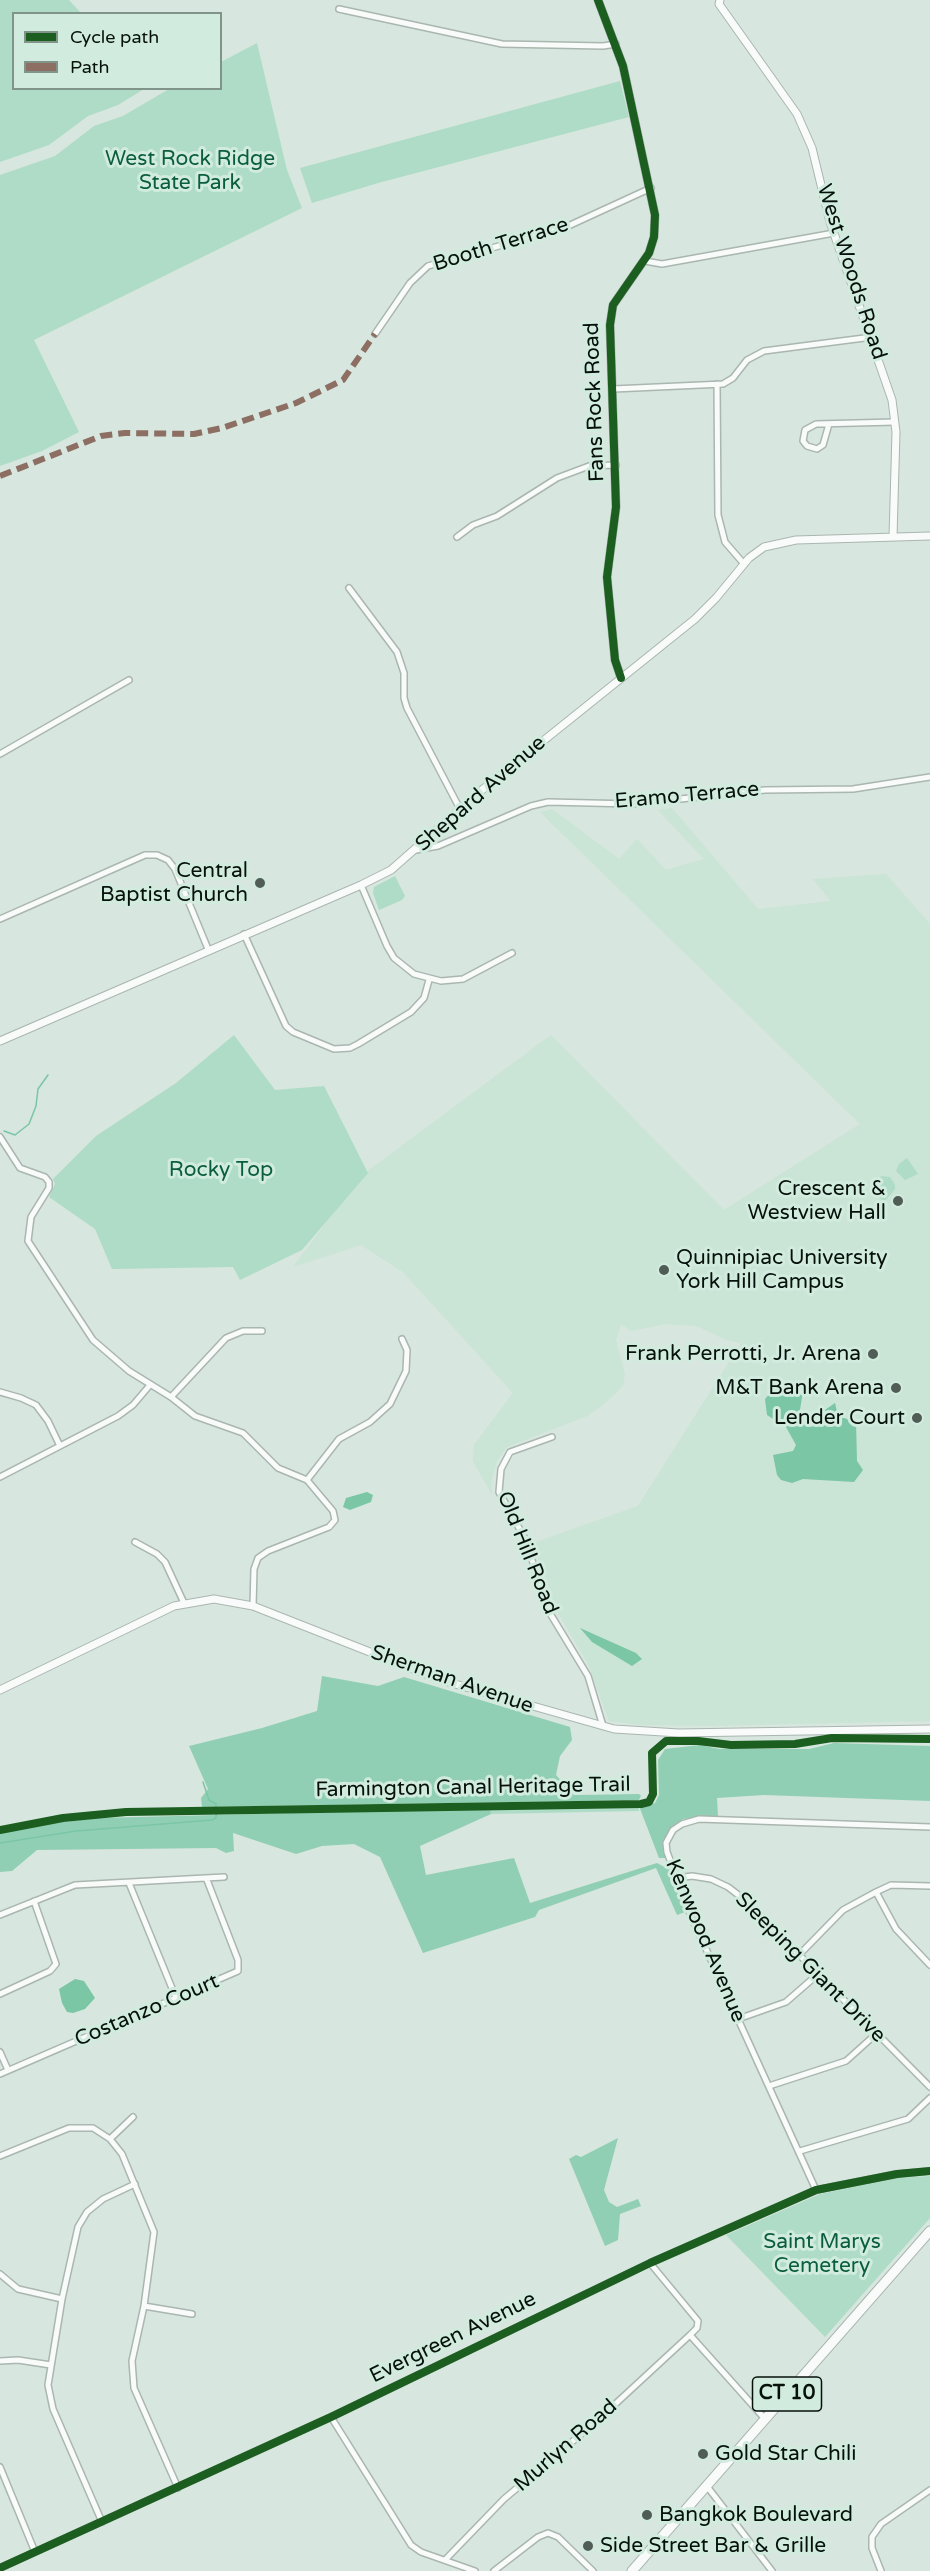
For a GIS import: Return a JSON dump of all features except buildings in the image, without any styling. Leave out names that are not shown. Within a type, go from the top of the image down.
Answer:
[{"type":"highway","name":"CT 10","points":[[632,2571],[930,2230]]},
{"type":"main road","name":"Fans Rock Road","points":[[598,0],[616,44],[651,188],[655,228],[645,261],[611,311],[616,465],[615,521],[607,577],[615,660],[621,678]]},
{"type":"main road","name":"West Woods Road","points":[[718,1],[791,105],[808,135],[834,234],[888,381],[895,422],[893,537]]},
{"type":"main road","name":"Shepard Avenue","points":[[0,1041],[391,870],[460,809],[708,607],[757,552],[779,542],[930,536]]},
{"type":"main road","name":"Sherman Avenue","points":[[0,1690],[184,1603],[214,1599],[253,1606],[420,1673],[603,1726],[670,1733],[930,1729]]},
{"type":"street","points":[[339,9],[502,44],[603,46],[616,44]]},
{"type":"street","name":"Booth Terrace","points":[[375,334],[410,283],[428,266],[566,227],[651,188]]},
{"type":"street","points":[[645,261],[662,264],[834,234]]},
{"type":"street","points":[[613,389],[717,384],[729,381],[747,360],[764,351],[872,337]]},
{"type":"street","points":[[717,384],[718,515],[725,542],[744,564]]},
{"type":"street","points":[[829,424],[823,445],[817,449],[807,446],[803,436],[809,426],[829,424],[895,422]]},
{"type":"street","name":"Fans Rock Road","points":[[457,537],[473,525],[497,516],[557,478],[589,466],[616,465]]},
{"type":"street","points":[[349,588],[397,652],[404,673],[404,698],[407,708],[460,809]]},
{"type":"street","points":[[0,754],[129,680]]},
{"type":"street","name":"Eramo Terrace","points":[[416,850],[438,846],[548,802],[633,804],[765,790],[853,789],[930,777]]},
{"type":"street","points":[[0,919],[145,855],[157,855],[168,860],[175,869],[208,949]]},
{"type":"street","points":[[361,885],[394,958],[414,974],[429,980],[463,979],[512,953]]},
{"type":"street","points":[[244,934],[286,1026],[292,1032],[334,1048],[350,1048],[411,1012],[424,998],[429,980]]},
{"type":"street","points":[[0,1137],[20,1167],[45,1177],[49,1182],[49,1188],[31,1217],[28,1235],[32,1249],[93,1340],[114,1359],[150,1385],[171,1396],[195,1416],[243,1433],[278,1468],[307,1480],[330,1506],[334,1520],[323,1530],[261,1556],[254,1569],[253,1606]]},
{"type":"street","points":[[171,1396],[226,1338],[243,1331],[262,1331]]},
{"type":"street","points":[[307,1480],[339,1439],[370,1422],[390,1404],[406,1371],[407,1350],[402,1339]]},
{"type":"street","points":[[0,1477],[125,1412],[150,1385]]},
{"type":"street","points":[[0,1392],[21,1398],[36,1406],[48,1421],[60,1446]]},
{"type":"street","name":"Old Hill Road","points":[[552,1437],[510,1452],[501,1469],[499,1492],[524,1537],[551,1615],[588,1676],[603,1726]]},
{"type":"street","points":[[135,1542],[157,1554],[165,1562],[184,1603]]},
{"type":"street","name":"Kenwood Avenue","points":[[816,2190],[677,1878],[666,1843],[673,1830],[682,1824],[699,1819],[930,1827]]},
{"type":"street","name":"Sleeping Giant Drive","points":[[677,1878],[692,1876],[711,1880],[728,1887],[745,1900],[798,1956],[930,2086]]},
{"type":"street","points":[[0,1915],[75,1885],[207,1880],[224,1877]]},
{"type":"street","name":"Costanzo Court","points":[[0,2074],[238,1971],[238,1960],[207,1880]]},
{"type":"street","points":[[129,1883],[176,1998]]},
{"type":"street","points":[[798,1956],[843,1910],[876,1892],[891,1885],[930,1886]]},
{"type":"street","points":[[876,1892],[897,1929],[930,1965]]},
{"type":"street","points":[[0,1994],[50,1971],[56,1964],[34,1901]]},
{"type":"street","points":[[738,2019],[786,2002],[817,1975]]},
{"type":"street","points":[[768,2086],[846,2061],[876,2034]]},
{"type":"street","points":[[0,2052],[8,2070]]},
{"type":"street","points":[[800,2151],[908,2119],[930,2098]]},
{"type":"street","points":[[110,2139],[133,2117]]},
{"type":"street","points":[[0,2156],[69,2128],[93,2128],[110,2139],[122,2154],[154,2232],[144,2306],[132,2361],[135,2388],[178,2488]]},
{"type":"street","name":"Evergreen Avenue","points":[[0,2568],[331,2417],[650,2263],[816,2190],[897,2174],[930,2172]]},
{"type":"street","points":[[102,2522],[53,2409],[48,2385],[62,2299],[78,2227],[87,2212],[103,2199],[135,2184]]},
{"type":"street","points":[[650,2263],[698,2321],[697,2328],[690,2335],[765,2419]]},
{"type":"street","points":[[0,2274],[18,2289],[62,2299]]},
{"type":"street","points":[[144,2306],[192,2314]]},
{"type":"street","name":"Murlyn Road","points":[[445,2560],[504,2499],[598,2420],[690,2335]]},
{"type":"street","points":[[0,2361],[18,2360],[51,2365]]},
{"type":"street","points":[[331,2417],[408,2542],[420,2552],[473,2571]]},
{"type":"street","points":[[0,2467],[35,2552]]},
{"type":"street","points":[[706,2485],[772,2571]]},
{"type":"street","points":[[881,2571],[872,2548],[872,2537],[881,2524],[930,2490]]},
{"type":"street","points":[[494,2571],[538,2537],[548,2533],[558,2537],[593,2571]]},
{"type":"shaded area","name":"Quinnipiac University York Hill Campus","points":[[672,808],[758,909],[831,901],[813,879],[886,874],[930,924],[930,1721],[707,1726],[640,1725],[609,1721],[588,1664],[554,1606],[533,1543],[638,1506],[741,1343],[726,1340],[697,1326],[666,1324],[631,1331],[621,1324],[616,1340],[625,1374],[623,1386],[587,1416],[507,1447],[497,1461],[491,1482],[492,1495],[473,1461],[474,1445],[513,1393],[403,1272],[361,1245],[293,1267],[361,1176],[551,1035],[724,1210],[860,1124],[540,812],[552,809],[619,859],[637,839],[666,870],[704,859],[658,810]]},
{"type":"shaded area","points":[[784,1387],[803,1391],[799,1416],[803,1423],[810,1427],[818,1425],[825,1410],[835,1403],[838,1416],[856,1422],[857,1461],[863,1470],[854,1482],[803,1479],[792,1483],[781,1480],[777,1475],[773,1455],[793,1451],[796,1445],[786,1427],[767,1415],[765,1399],[774,1389]]},
{"type":"shaded area","points":[[367,1492],[373,1495],[371,1502],[350,1510],[343,1507],[346,1498]]},
{"type":"shaded area","points":[[580,1628],[636,1653],[642,1659],[632,1666],[592,1642]]},
{"type":"shaded area","points":[[322,1676],[378,1686],[404,1677],[570,1727],[572,1740],[560,1756],[556,1775],[574,1795],[639,1794],[641,1796],[639,1800],[202,1807],[201,1798],[208,1789],[189,1746],[262,1728],[317,1711]]},
{"type":"shaded area","points":[[834,1743],[930,1746],[930,1801],[764,1795],[717,1798],[718,1816],[683,1819],[667,1837],[666,1858],[659,1858],[639,1806],[655,1803],[659,1795],[658,1760],[665,1749],[700,1745],[719,1749],[809,1749]]},
{"type":"shaded area","points":[[490,1808],[491,1814],[420,1846],[426,1875],[514,1858],[530,1903],[657,1863],[670,1870],[685,1912],[677,1915],[656,1868],[539,1910],[535,1917],[423,1953],[380,1857],[354,1844],[322,1846],[296,1854],[233,1833],[234,1851],[226,1853],[216,1848],[37,1850],[12,1871],[0,1872],[0,1833],[54,1823],[98,1818]]},
{"type":"shaded area","points":[[75,1979],[84,1981],[95,1998],[85,2009],[73,2013],[67,2012],[59,1989]]},
{"type":"shaded area","points":[[618,2138],[604,2190],[609,2202],[617,2207],[638,2199],[641,2206],[620,2214],[618,2240],[605,2246],[569,2159],[576,2155],[581,2157]]},
{"type":"green space","name":"West Rock Ridge State Park","points":[[0,0],[69,0],[80,12],[12,12],[12,90],[142,90],[118,105],[88,116],[49,145],[0,162]]},
{"type":"green space","name":"West Rock Ridge State Park","points":[[257,43],[287,170],[302,208],[34,340],[79,432],[42,451],[0,466],[0,175],[55,156],[94,126],[123,116],[167,90],[222,90],[222,61]]},
{"type":"green space","name":"West Rock Ridge State Park","points":[[620,81],[629,117],[378,183],[312,203],[300,168]]},
{"type":"green space","points":[[395,876],[405,896],[402,900],[379,910],[373,893],[374,887]]},
{"type":"green space","name":"Rocky Top","points":[[234,1035],[275,1090],[324,1086],[368,1173],[302,1250],[240,1280],[233,1267],[112,1269],[95,1229],[49,1197],[55,1184],[53,1179],[96,1136],[176,1083]]},
{"type":"green space","points":[[907,1158],[918,1174],[905,1180],[896,1171],[899,1164]]},
{"type":"green space","points":[[881,1176],[890,1177],[895,1185],[895,1189],[885,1201],[872,1194]]},
{"type":"green space","points":[[639,1806],[639,1811],[491,1814],[490,1808]]},
{"type":"green space","name":"Saint Marys Cemetery","points":[[930,2176],[930,2218],[825,2337],[726,2235],[820,2194],[898,2178]]},
{"type":"waterway","points":[[4,1131],[15,1135],[29,1124],[36,1106],[38,1089],[48,1075]]},
{"type":"waterway","points":[[0,1843],[76,1831],[212,1820],[216,1818],[216,1804],[209,1800],[203,1782]]},
{"type":"marked path","points":[[0,476],[101,436],[125,433],[194,434],[222,428],[296,403],[343,380],[375,334]]},
{"type":"cycle path","points":[[598,0],[623,66],[655,215],[654,237],[649,253],[613,305],[610,325],[616,507],[607,577],[615,660],[621,678]]},
{"type":"cycle path","name":"Farmington Canal Heritage Trail","points":[[0,1830],[63,1818],[126,1812],[641,1804],[649,1802],[653,1794],[652,1753],[666,1741],[698,1741],[731,1745],[795,1744],[832,1738],[930,1739]]},
{"type":"cycle path","points":[[0,2568],[331,2417],[650,2263],[816,2190],[897,2174],[930,2171]]},
{"type":"place","name":"Central Baptist Church","points":[[260,883]]},
{"type":"place","name":"Crescent & Westview Hall","points":[[898,1201]]},
{"type":"place","name":"Quinnipiac University York Hill Campus","points":[[664,1270]]},
{"type":"place","name":"Frank Perrotti, Jr. Arena","points":[[873,1354]]},
{"type":"place","name":"M&T Bank Arena","points":[[896,1388]]},
{"type":"place","name":"Lender Court","points":[[917,1418]]},
{"type":"place","name":"Gold Star Chili","points":[[703,2454]]},
{"type":"place","name":"Bangkok Boulevard","points":[[647,2515]]},
{"type":"place","name":"Side Street Bar & Grille","points":[[588,2546]]}]
